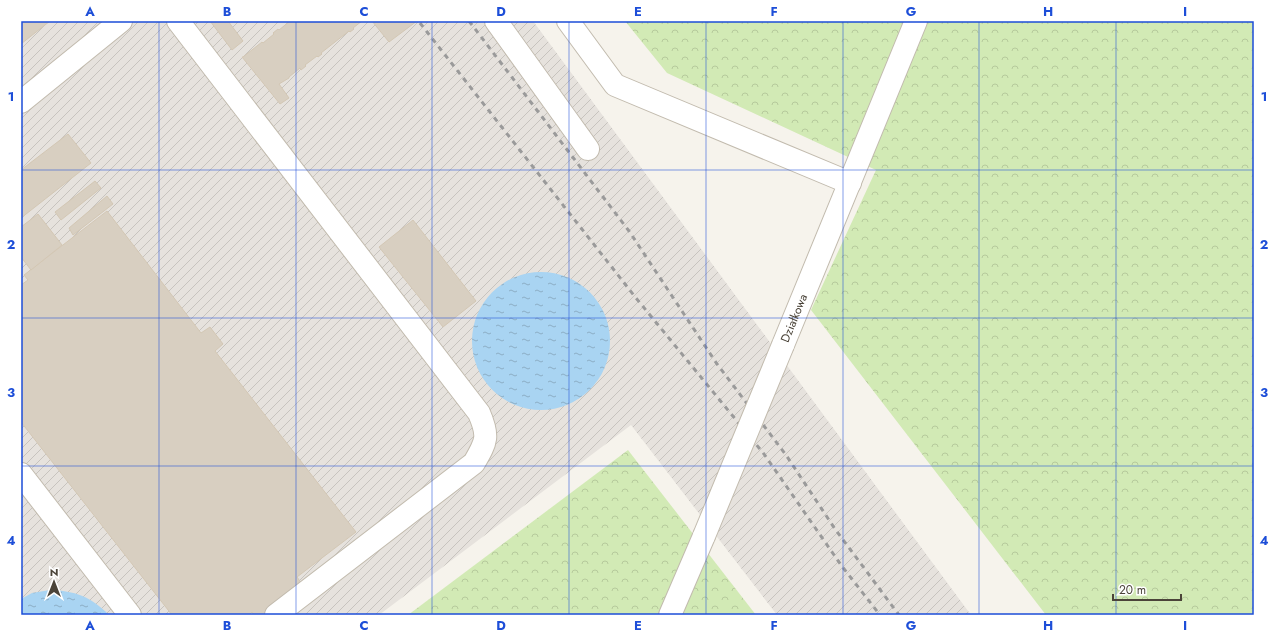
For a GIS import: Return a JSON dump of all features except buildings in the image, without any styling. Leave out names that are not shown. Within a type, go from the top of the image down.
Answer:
[{"type":"street","points":[[21,102],[121,21]]},
{"type":"street","points":[[178,21],[479,413],[486,429],[484,447],[474,463],[276,615]]},
{"type":"street","points":[[496,21],[588,149]]},
{"type":"street","points":[[568,21],[615,85],[850,184]]},
{"type":"street","name":"Działkowa","points":[[670,615],[850,184],[916,21]]},
{"type":"street","points":[[21,474],[130,615]]},
{"type":"shaded area","points":[[21,21],[533,21],[971,615],[777,615],[631,425],[379,615],[21,615]]},
{"type":"green space","points":[[625,21],[1254,21],[1254,615],[1046,615],[811,310],[876,170],[667,73]]},
{"type":"green space","points":[[628,450],[756,615],[408,615]]},
{"type":"water","points":[[534,272],[548,272],[574,280],[590,292],[602,308],[605,315],[609,328],[609,354],[605,367],[602,374],[590,390],[574,402],[567,405],[548,410],[534,410],[508,402],[492,390],[480,374],[477,367],[472,348],[472,334],[480,308],[492,292],[508,280],[515,277]]},
{"type":"water","points":[[50,590],[75,593],[89,599],[109,615],[21,615],[21,599],[32,593]]},
{"type":"railway","points":[[469,21],[629,231],[717,364],[786,455],[835,529],[899,615]]},
{"type":"railway","points":[[420,23],[636,298],[764,454],[841,565],[880,615]]}]
